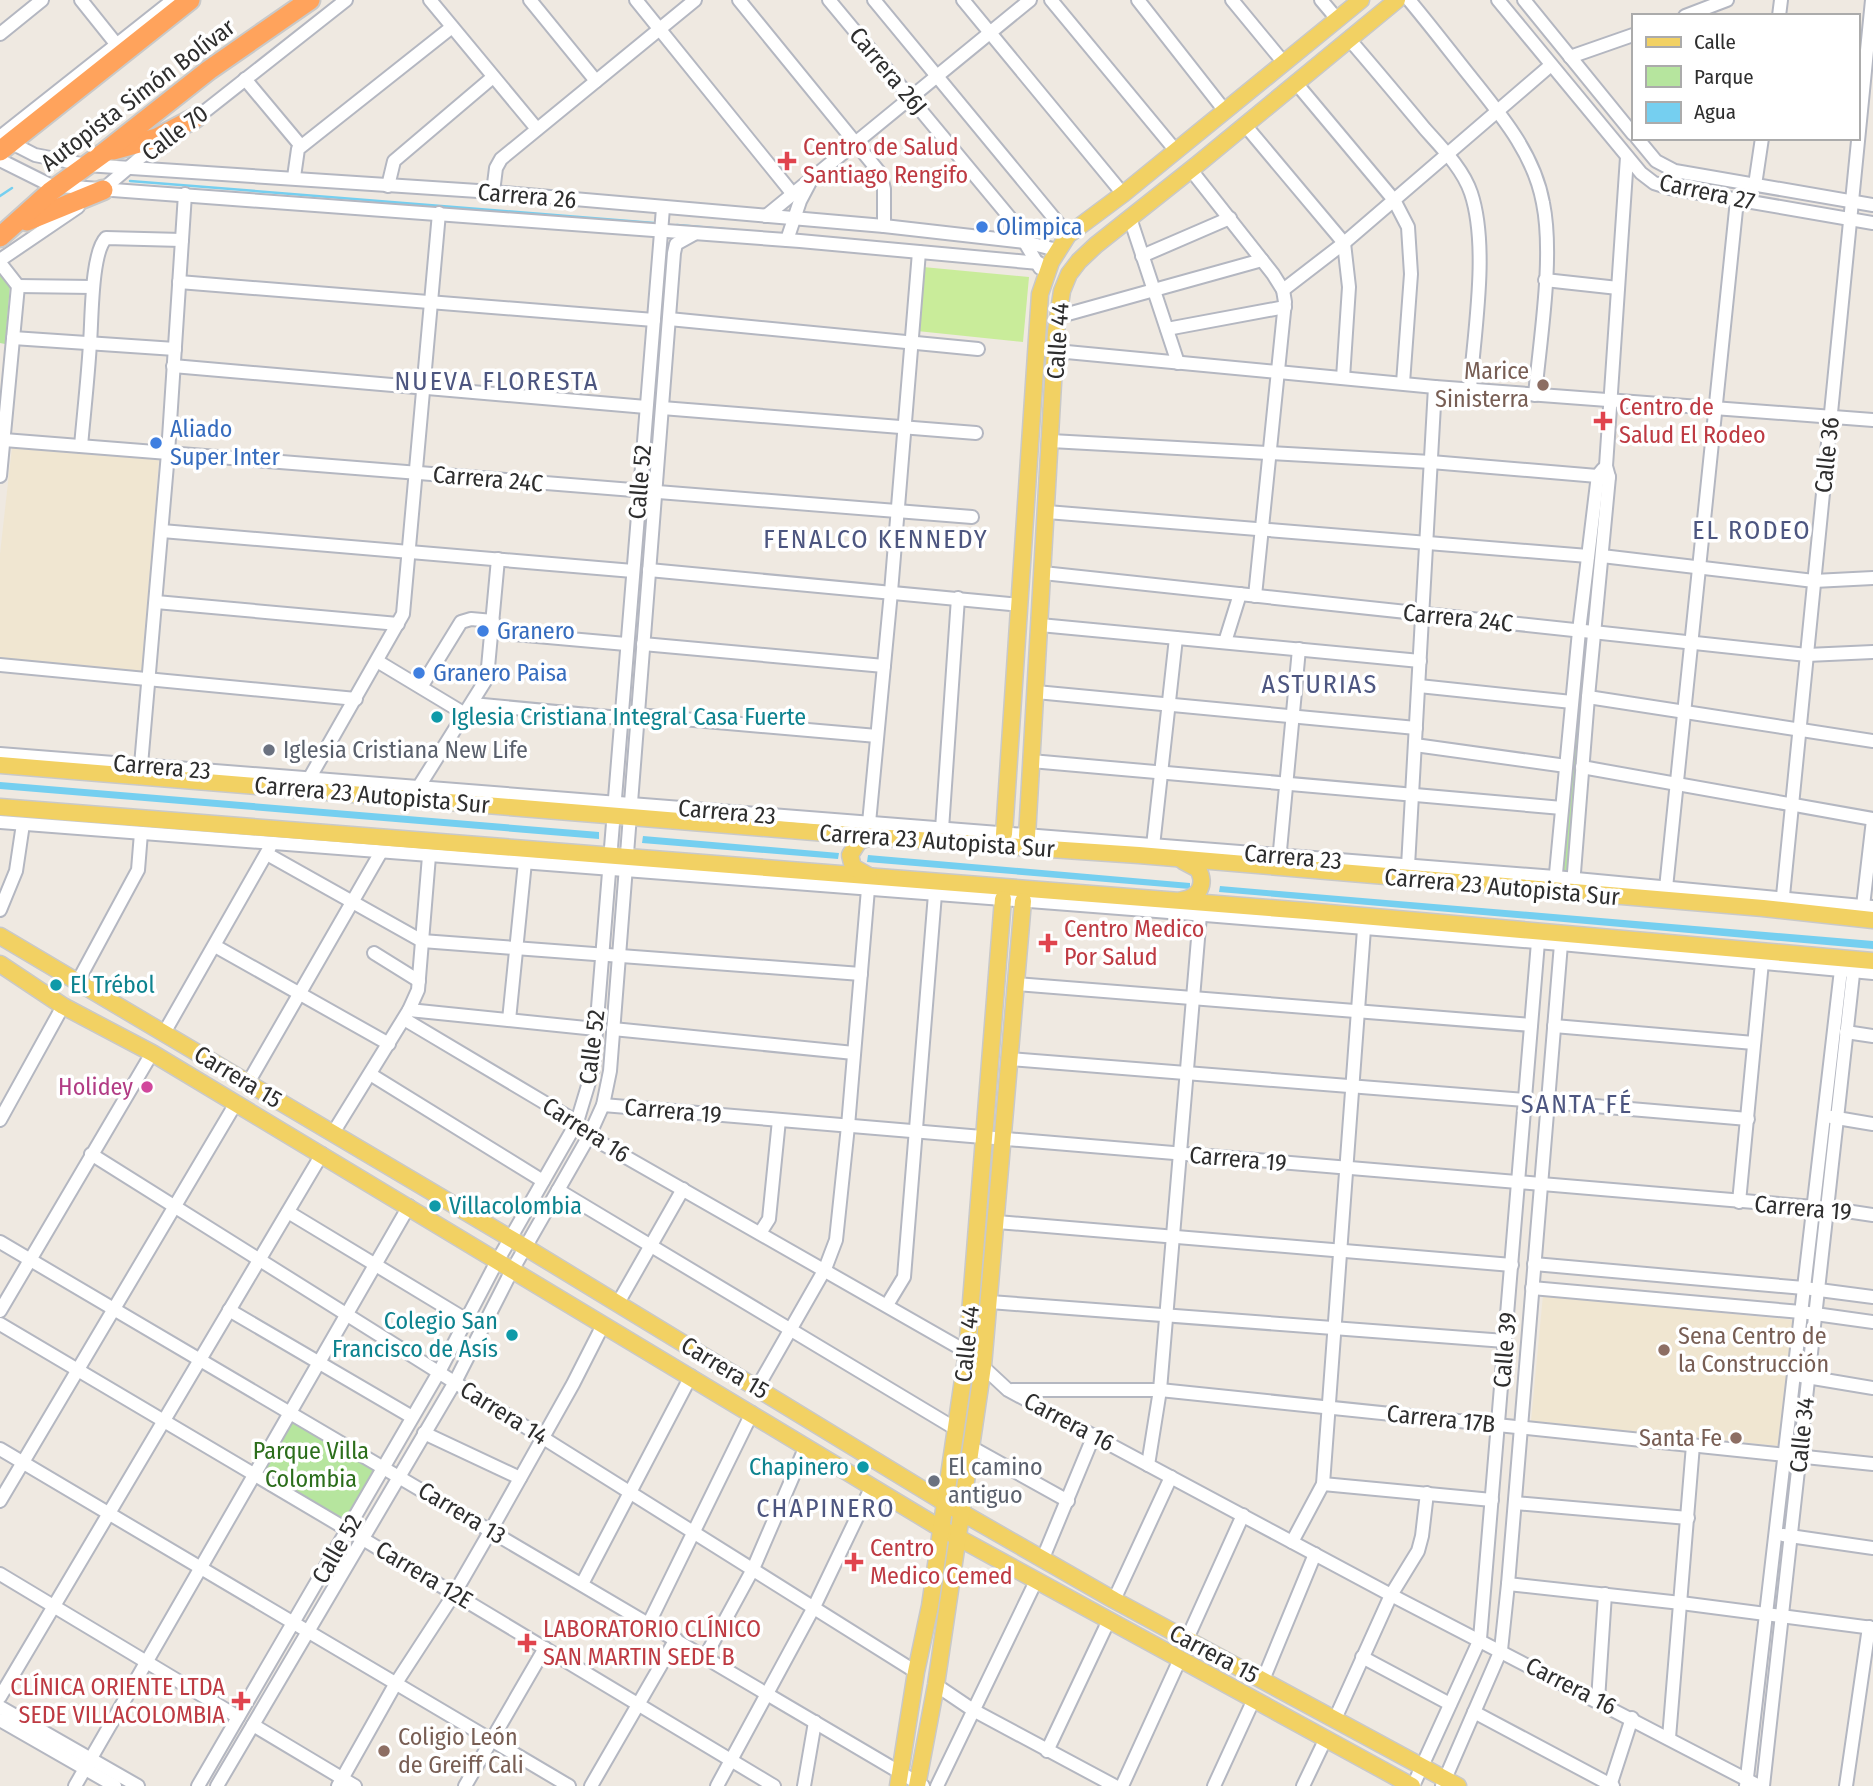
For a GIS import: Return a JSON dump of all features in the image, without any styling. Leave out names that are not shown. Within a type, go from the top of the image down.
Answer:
[{"type":"highway","name":"Autopista Simón Bolívar","points":[[3,148],[190,0]]},
{"type":"highway","name":"Autopista Simón Bolívar","points":[[0,238],[59,186],[209,70],[310,0]]},
{"type":"highway","points":[[105,152],[157,138],[195,118]]},
{"type":"highway","points":[[0,238],[29,219],[103,190]]},
{"type":"main road","name":"Calle 44","points":[[1004,834],[1041,271],[1068,236],[1361,0]]},
{"type":"main road","name":"Calle 44","points":[[1027,835],[1058,317],[1062,291],[1074,266],[1096,245],[1397,0]]},
{"type":"main road","points":[[1258,84],[1266,98],[1273,102]]},
{"type":"main road","points":[[1034,371],[1056,372]]},
{"type":"main road","points":[[1009,736],[1032,738]]},
{"type":"main road","name":"Carrera 23 Autopista Sur","points":[[0,765],[526,808],[630,810],[872,830],[946,833],[1070,850],[1177,859],[1279,862],[1782,904],[1873,920]]},
{"type":"main road","points":[[121,775],[139,765]]},
{"type":"main road","points":[[167,767],[184,780]]},
{"type":"main road","points":[[438,801],[453,791]]},
{"type":"main road","points":[[508,795],[526,808]]},
{"type":"main road","name":"Carrera 23 Autopista Sur","points":[[0,807],[387,848],[625,863],[1075,899],[1173,902],[1275,915],[1850,967],[1873,961]]},
{"type":"main road","points":[[870,883],[851,864],[850,855],[859,841],[872,830]]},
{"type":"main road","points":[[1070,850],[1099,841],[1139,855]]},
{"type":"main road","points":[[1173,902],[1196,896],[1202,884],[1201,874],[1195,866],[1177,859]]},
{"type":"main road","name":"Calle 44","points":[[899,1779],[916,1672],[930,1606],[967,1352],[1003,899]]},
{"type":"main road","name":"Calle 44","points":[[919,1785],[983,1366],[1023,901]]},
{"type":"main road","name":"Carrera 15","points":[[0,936],[510,1238],[962,1513],[1114,1600],[1422,1767],[1448,1784]]},
{"type":"main road","name":"Carrera 15","points":[[0,964],[63,1006],[152,1053],[322,1154],[941,1529],[1412,1786]]},
{"type":"street","points":[[0,34],[26,5],[43,0]]},
{"type":"street","points":[[81,0],[117,45]]},
{"type":"street","points":[[3,148],[117,45],[173,0]]},
{"type":"street","name":"Calle 70","points":[[0,261],[103,190],[345,0]]},
{"type":"street","points":[[430,0],[537,129]]},
{"type":"street","points":[[530,0],[596,81]]},
{"type":"street","points":[[636,0],[792,192]]},
{"type":"street","points":[[492,192],[498,164],[695,0]]},
{"type":"street","points":[[739,0],[882,178],[884,226]]},
{"type":"street","name":"Carrera 26J","points":[[829,0],[1010,219],[1041,271]]},
{"type":"street","name":"Carrera 26J","points":[[874,0],[1068,236]]},
{"type":"street","points":[[963,0],[1123,194]]},
{"type":"street","points":[[766,216],[792,192],[811,180],[1030,0]]},
{"type":"street","points":[[1051,0],[1176,151]]},
{"type":"street","points":[[1138,0],[1225,111]]},
{"type":"street","points":[[1232,0],[1284,62]]},
{"type":"street","points":[[1321,0],[1337,19]]},
{"type":"street","points":[[1409,0],[1521,143],[1540,189],[1547,240],[1535,395]]},
{"type":"street","name":"Carrera 27","points":[[1498,0],[1646,178],[1658,185],[1873,223]]},
{"type":"street","points":[[1524,0],[1632,133]]},
{"type":"street","points":[[1690,14],[1727,0]]},
{"type":"street","name":"Calle 36","points":[[1782,904],[1871,34],[1872,0]]},
{"type":"street","points":[[294,177],[295,156],[301,146],[452,27]]},
{"type":"street","points":[[1570,57],[1632,35]]},
{"type":"street","points":[[1349,39],[1447,154],[1472,194],[1478,222],[1479,272],[1469,389]]},
{"type":"street","points":[[1283,289],[1344,243],[1551,65]]},
{"type":"street","points":[[388,186],[394,161],[492,77]]},
{"type":"street","points":[[245,79],[301,146]]},
{"type":"street","points":[[1296,83],[1394,200],[1408,227],[1411,237],[1410,274],[1403,383]]},
{"type":"street","points":[[1245,125],[1344,243],[1349,287],[1343,378]]},
{"type":"street","name":"Carrera 27","points":[[1639,140],[1656,161],[1675,172],[1873,205]]},
{"type":"street","points":[[1755,186],[1762,140]]},
{"type":"street","name":"Carrera 26","points":[[3,148],[86,165],[294,177],[793,218],[1025,242],[1057,250]]},
{"type":"street","name":"Carrera 26","points":[[3,148],[50,185],[787,240],[919,252],[1041,271]]},
{"type":"street","points":[[1582,767],[1873,819],[1868,906],[1782,904],[1666,888],[1573,886],[1582,767],[1588,697],[1602,556],[1604,473],[1627,157]]},
{"type":"street","points":[[1191,170],[1283,289],[1285,307],[1255,596]]},
{"type":"street","points":[[787,240],[793,218],[811,180]]},
{"type":"street","points":[[139,765],[162,531],[185,194]]},
{"type":"street","points":[[1666,888],[1737,200]]},
{"type":"street","name":"Calle 52","points":[[198,1786],[439,1372],[465,1319],[577,1122],[593,1069],[663,208]]},
{"type":"street","points":[[309,779],[403,614],[439,213]]},
{"type":"street","points":[[1130,218],[1178,363]]},
{"type":"street","points":[[1142,256],[1230,218]]},
{"type":"street","name":"Calle 52","points":[[217,1786],[455,1382],[513,1269],[589,1136],[603,1105],[610,1071],[674,253],[676,244],[694,234]]},
{"type":"street","points":[[81,446],[93,287],[99,249],[106,238],[182,240]]},
{"type":"street","points":[[872,830],[877,736],[919,252]]},
{"type":"street","points":[[1058,317],[1262,260]]},
{"type":"street","points":[[0,261],[18,286],[8,346],[0,476]]},
{"type":"street","points":[[1545,280],[1618,288]]},
{"type":"street","points":[[179,282],[654,320]]},
{"type":"street","points":[[18,286],[93,287]]},
{"type":"street","points":[[1167,329],[1285,307]]},
{"type":"street","points":[[668,319],[978,349]]},
{"type":"street","points":[[8,346],[90,342],[175,349]]},
{"type":"street","points":[[1056,351],[1435,387],[1873,420]]},
{"type":"street","points":[[173,366],[646,407]]},
{"type":"street","points":[[1408,866],[1435,387]]},
{"type":"street","points":[[662,408],[976,433]]},
{"type":"street","name":"Carrera 24C","points":[[4,440],[972,517]]},
{"type":"street","points":[[1051,441],[1604,473]]},
{"type":"street","points":[[1555,884],[1579,631],[1588,556],[1604,473]]},
{"type":"street","points":[[1047,512],[1588,556]]},
{"type":"street","points":[[162,531],[633,570]]},
{"type":"street","points":[[1602,556],[1814,581],[1873,578]]},
{"type":"street","points":[[418,788],[487,678],[498,559]]},
{"type":"street","points":[[649,570],[1020,605]]},
{"type":"street","name":"Carrera 24C","points":[[1043,573],[1807,655],[1873,652]]},
{"type":"street","points":[[1225,642],[1240,594]]},
{"type":"street","points":[[946,833],[958,598]]},
{"type":"street","points":[[156,602],[398,624]]},
{"type":"street","points":[[421,687],[461,622],[471,619],[492,627],[626,644]]},
{"type":"street","points":[[1040,625],[1420,661]]},
{"type":"street","points":[[1153,846],[1176,638]]},
{"type":"street","points":[[643,644],[884,666]]},
{"type":"street","points":[[1279,862],[1299,649]]},
{"type":"street","points":[[377,661],[421,687],[468,709],[620,718]]},
{"type":"street","points":[[0,665],[356,699]]},
{"type":"street","points":[[1419,686],[1572,702]]},
{"type":"street","points":[[1035,692],[1416,728]]},
{"type":"street","points":[[1588,697],[1873,741]]},
{"type":"street","points":[[637,715],[877,736]]},
{"type":"street","points":[[1415,745],[1566,766]]},
{"type":"street","name":"Carrera 23","points":[[0,754],[508,795],[613,809]]},
{"type":"street","points":[[1031,761],[1562,807]]},
{"type":"street","points":[[0,822],[141,833],[269,849],[387,848],[429,856],[525,862],[608,862]]},
{"type":"street","points":[[0,910],[16,871],[23,824]]},
{"type":"street","points":[[78,981],[138,870],[141,833]]},
{"type":"street","name":"Carrera 23","points":[[946,833],[1027,835],[1099,841],[1279,862],[1408,866],[1555,884]]},
{"type":"street","points":[[248,1083],[352,902],[387,848]]},
{"type":"street","points":[[269,849],[352,902],[422,941],[860,974]]},
{"type":"street","points":[[164,1032],[269,849]]},
{"type":"street","points":[[333,1133],[407,1015],[419,981],[429,856]]},
{"type":"street","points":[[509,1020],[525,862]]},
{"type":"street","points":[[757,1388],[825,1269],[836,1240],[870,883],[935,894],[962,890],[1023,901],[1075,899],[1200,915],[1275,915],[1364,929],[1850,967],[1873,973]]},
{"type":"street","points":[[887,1305],[904,1277],[935,894]]},
{"type":"street","points":[[1148,1465],[1160,1390],[1200,915]]},
{"type":"street","points":[[1292,1542],[1323,1484],[1364,929]]},
{"type":"street","name":"Calle 39","points":[[1412,1786],[1480,1639],[1538,942]]},
{"type":"street","name":"Calle 39","points":[[1448,1784],[1474,1712],[1501,1650],[1560,944]]},
{"type":"street","points":[[215,946],[388,1044]]},
{"type":"street","points":[[374,953],[419,981]]},
{"type":"street","points":[[1739,1202],[1762,962]]},
{"type":"street","name":"Calle 34","points":[[1761,1786],[1808,1377],[1808,1313],[1804,1288],[1812,1208],[1846,1032],[1850,967]]},
{"type":"street","name":"Calle 34","points":[[1746,1783],[1794,1375],[1808,1313],[1818,1289],[1826,1208],[1830,1116],[1850,967]]},
{"type":"street","points":[[1016,984],[1531,1025]]},
{"type":"street","points":[[2,1112],[63,1006]]},
{"type":"street","points":[[407,1015],[509,1020],[596,1029]]},
{"type":"street","name":"Carrera 16","points":[[407,1015],[577,1122],[589,1136],[967,1352],[1008,1390],[1391,1595],[1632,1718],[1746,1783],[1761,1786]]},
{"type":"street","points":[[1554,1026],[1754,1043]]},
{"type":"street","points":[[613,1029],[854,1053]]},
{"type":"street","points":[[1846,1032],[1873,1037]]},
{"type":"street","points":[[0,1311],[152,1053]]},
{"type":"street","points":[[1010,1059],[1525,1100]]},
{"type":"street","points":[[370,1074],[543,1181]]},
{"type":"street","points":[[1548,1102],[1748,1119]]},
{"type":"street","points":[[0,1501],[236,1103]]},
{"type":"street","name":"Carrera 19","points":[[603,1105],[1826,1208],[1873,1215]]},
{"type":"street","points":[[1830,1116],[1873,1124]]},
{"type":"street","points":[[760,1233],[769,1219],[779,1120]]},
{"type":"street","name":"Carrera 14","points":[[91,1154],[916,1672]]},
{"type":"street","points":[[0,1697],[322,1154]]},
{"type":"street","points":[[618,1304],[683,1189]]},
{"type":"street","points":[[558,1190],[792,1328],[956,1429]]},
{"type":"street","points":[[535,1195],[550,1204]]},
{"type":"street","points":[[75,1786],[409,1206]]},
{"type":"street","points":[[288,1212],[465,1319]]},
{"type":"street","points":[[997,1222],[1511,1265]]},
{"type":"street","name":"Carrera 13","points":[[0,1242],[769,1694],[899,1779],[919,1785]]},
{"type":"street","points":[[1534,1264],[1818,1289],[1873,1297]]},
{"type":"street","points":[[1532,1288],[1808,1313],[1873,1322]]},
{"type":"street","points":[[990,1303],[1505,1341]]},
{"type":"street","points":[[229,1310],[412,1417]]},
{"type":"street","name":"Carrera 12E","points":[[0,1324],[774,1786]]},
{"type":"street","points":[[340,1782],[396,1683],[454,1594],[491,1530],[603,1325]]},
{"type":"street","points":[[1794,1375],[1873,1388]]},
{"type":"street","points":[[582,1584],[691,1376]]},
{"type":"street","name":"Carrera 17B","points":[[1008,1390],[1160,1390],[1873,1464]]},
{"type":"street","points":[[649,1623],[751,1413]]},
{"type":"street","points":[[424,1433],[520,1478]]},
{"type":"street","points":[[1043,1558],[1094,1435]]},
{"type":"street","points":[[1669,1738],[1693,1445]]},
{"type":"street","points":[[705,1657],[753,1569],[806,1446]]},
{"type":"street","points":[[971,1447],[1068,1501]]},
{"type":"street","points":[[0,1449],[569,1786]]},
{"type":"street","points":[[1114,1600],[1171,1477]]},
{"type":"street","points":[[1323,1484],[1492,1500]]},
{"type":"street","points":[[717,1786],[814,1607],[872,1486]]},
{"type":"street","points":[[1335,1719],[1391,1595],[1418,1551],[1427,1493]]},
{"type":"street","points":[[1515,1503],[1688,1518]]},
{"type":"street","points":[[1187,1639],[1243,1515]]},
{"type":"street","points":[[1776,1534],[1873,1548]]},
{"type":"street","points":[[1263,1680],[1315,1554]]},
{"type":"street","points":[[0,1574],[238,1717]]},
{"type":"street","points":[[937,1786],[1036,1581]]},
{"type":"street","points":[[1508,1584],[1871,1627],[1846,1786]]},
{"type":"street","points":[[1598,1700],[1605,1594]]},
{"type":"street","points":[[1047,1751],[1109,1620]]},
{"type":"street","points":[[591,1786],[676,1640]]},
{"type":"street","points":[[465,1786],[545,1648]]},
{"type":"street","points":[[1362,1657],[1450,1704]]},
{"type":"street","points":[[1122,1786],[1180,1659]]},
{"type":"street","points":[[936,1685],[973,1710],[1115,1786]]},
{"type":"street","points":[[1214,1786],[1254,1699]]},
{"type":"street","points":[[0,1707],[88,1764],[115,1786]]},
{"type":"street","points":[[1474,1712],[1611,1786],[1632,1718]]},
{"type":"street","points":[[0,1720],[138,1786]]},
{"type":"street","points":[[804,1786],[815,1722]]},
{"type":"street","points":[[253,1726],[340,1782],[355,1786]]},
{"type":"street","points":[[1303,1786],[1325,1738]]},
{"type":"shaded area","points":[[12,447],[159,460],[142,675],[0,660],[0,554]]},
{"type":"shaded area","name":"Sena Centro de la Construcción","points":[[1543,1295],[1793,1320],[1781,1446],[1531,1421]]},
{"type":"green space","points":[[923,267],[1029,277],[1023,342],[917,331]]},
{"type":"green space","points":[[0,272],[10,286],[5,344],[0,343]]},
{"type":"green space","points":[[1609,477],[1573,880],[1555,877],[1588,556]]},
{"type":"green space","name":"Parque Villa Colombia","points":[[295,1419],[377,1469],[347,1521],[262,1473]]},
{"type":"water","points":[[0,782],[599,832],[599,839],[0,789]]},
{"type":"water","points":[[643,836],[839,853],[838,859],[642,843]]},
{"type":"water","points":[[868,855],[1190,883],[1190,889],[867,862]]},
{"type":"water","points":[[1220,886],[1873,941],[1873,949],[1219,892]]},
{"type":"waterway","points":[[130,181],[654,223]]},
{"type":"waterway","points":[[0,196],[12,188]]},
{"type":"waterway","points":[[677,225],[770,233]]},
{"type":"place","name":"Centro de Salud Santiago Rengifo","points":[[787,161]]},
{"type":"place","name":"Olimpica","points":[[982,227]]},
{"type":"place","name":"Marice Sinisterra","points":[[1543,385]]},
{"type":"place","name":"Centro de Salud El Rodeo","points":[[1603,421]]},
{"type":"place","name":"Aliado Super Inter","points":[[156,443]]},
{"type":"place","name":"Granero","points":[[483,631]]},
{"type":"place","name":"Granero Paisa","points":[[419,673]]},
{"type":"place","name":"Iglesia Cristiana Integral Casa Fuerte","points":[[437,717]]},
{"type":"place","name":"Iglesia Cristiana New Life","points":[[269,750]]},
{"type":"place","name":"Centro Medico Por Salud","points":[[1048,943]]},
{"type":"place","name":"El Trébol","points":[[56,985]]},
{"type":"place","name":"Holidey","points":[[147,1087]]},
{"type":"place","name":"Villacolombia","points":[[435,1206]]},
{"type":"place","name":"Colegio San Francisco de Asís","points":[[512,1335]]},
{"type":"place","name":"Sena Centro de la Construcción","points":[[1664,1350]]},
{"type":"place","name":"Santa Fe","points":[[1736,1438]]},
{"type":"place","name":"Chapinero","points":[[863,1467]]},
{"type":"place","name":"El camino antiguo","points":[[934,1481]]},
{"type":"place","name":"Centro Medico Cemed","points":[[854,1562]]},
{"type":"place","name":"LABORATORIO CLÍNICO SAN MARTIN SEDE B","points":[[527,1643]]},
{"type":"place","name":"CLÍNICA ORIENTE LTDA SEDE VILLACOLOMBIA","points":[[241,1701]]},
{"type":"place","name":"Coligio León de Greiff Cali","points":[[384,1751]]},
{"type":"district","name":"NUEVA FLORESTA","points":[[497,381]]},
{"type":"district","name":"EL RODEO","points":[[1752,530]]},
{"type":"district","name":"FENALCO KENNEDY","points":[[876,539]]},
{"type":"district","name":"ASTURIAS","points":[[1320,684]]},
{"type":"district","name":"SANTA FÉ","points":[[1577,1104]]},
{"type":"district","name":"CHAPINERO","points":[[826,1508]]}]
